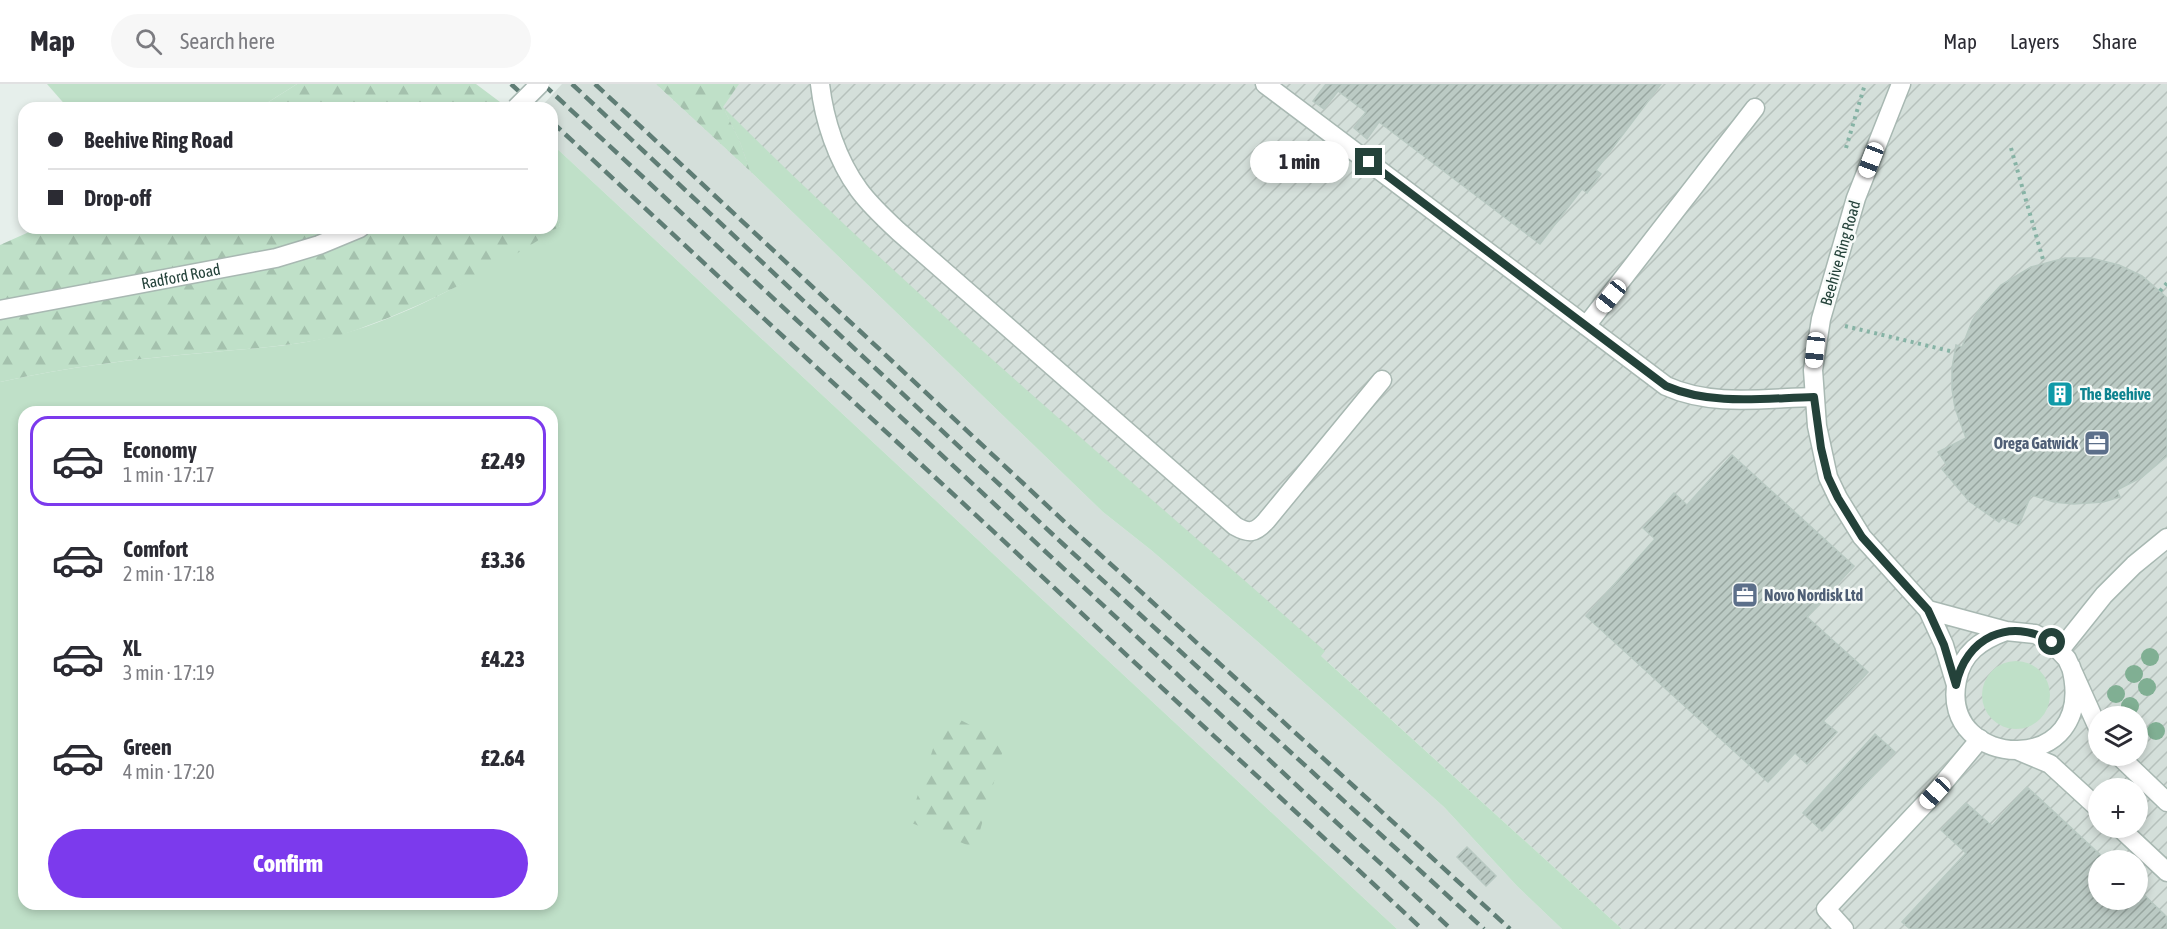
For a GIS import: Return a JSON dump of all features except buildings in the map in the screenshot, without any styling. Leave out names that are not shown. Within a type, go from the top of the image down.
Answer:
[{"type":"street","points":[[522,102],[540,84]]},
{"type":"street","points":[[820,84],[826,118],[844,164],[859,190],[873,207],[1226,518],[1244,531],[1250,533],[1256,531],[1266,521],[1382,380]]},
{"type":"street","points":[[1265,84],[1666,386],[1702,398],[1814,397]]},
{"type":"street","name":"Beehive Ring Road","points":[[1901,84],[1856,198],[1821,319],[1813,370],[1814,397],[1821,448],[1828,477],[1838,498],[1862,537],[1928,610],[1944,645],[1956,685]]},
{"type":"street","points":[[1586,326],[1755,108]]},
{"type":"street","name":"Radford Road","points":[[0,310],[207,273],[276,258],[309,249],[345,234]]},
{"type":"street","points":[[2060,650],[2111,587],[2167,538]]},
{"type":"street","points":[[1928,610],[2006,632],[2035,634],[2052,642],[2071,667],[2088,706]]},
{"type":"street","name":"Beehive Ring Road","points":[[2006,632],[1987,639],[1972,650],[1961,666],[1956,685],[1956,700],[1960,714],[1966,725],[1980,739],[1998,749],[2019,751],[2050,764],[2088,799]]},
{"type":"street","points":[[2019,751],[2045,743],[2061,731],[2067,722],[2072,713],[2076,695],[2071,667]]},
{"type":"street","points":[[1844,929],[1826,909],[1935,793],[1980,739]]},
{"type":"street","points":[[2129,766],[2167,802]]},
{"type":"street","points":[[2131,838],[2167,872]]},
{"type":"path","points":[[2011,148],[2044,263]]},
{"type":"path","points":[[2160,291],[2167,283]]},
{"type":"path","points":[[1821,319],[1954,351]]},
{"type":"shaded area","points":[[562,84],[656,84],[750,171],[1103,512],[1257,641],[1444,807],[1517,886],[1562,929],[1397,929],[558,150],[558,102],[546,102]]},
{"type":"shaded area","points":[[656,84],[2167,84],[2167,929],[1622,929],[1330,664],[750,171]]},
{"type":"green space","points":[[47,84],[297,84],[268,102],[63,102]]},
{"type":"green space","points":[[297,84],[476,84],[500,102],[268,102]]},
{"type":"green space","points":[[656,84],[739,84],[723,107],[740,142],[750,171]]},
{"type":"green space","points":[[723,107],[795,178],[944,316],[1325,651],[1321,656],[1622,929],[1562,929],[1517,886],[1444,807],[1257,641],[1103,512],[750,171],[740,142]]},
{"type":"green space","points":[[558,150],[1397,929],[0,929],[0,382],[101,364],[267,347],[330,337],[391,317],[420,304],[477,275],[546,234],[558,234],[560,226],[558,220]]},
{"type":"green space","points":[[25,234],[548,234],[455,288],[351,332],[297,344],[126,361],[0,382],[0,245]]},
{"type":"green space","points":[[2016,661],[2029,664],[2040,671],[2047,682],[2050,695],[2047,708],[2040,719],[2029,726],[2016,729],[2003,726],[1992,719],[1985,708],[1982,695],[1985,682],[1992,671],[2003,664]]},
{"type":"green space","points":[[945,712],[1005,743],[975,848],[909,822]]},
{"type":"railway","points":[[511,84],[530,102]]},
{"type":"railway","points":[[543,84],[1451,929]]},
{"type":"railway","points":[[572,84],[1063,544],[1484,929]]},
{"type":"railway","points":[[595,84],[1069,526],[1510,929]]},
{"type":"railway","points":[[558,128],[1422,929]]},
{"type":"place","name":"The Beehive","points":[[2060,394]]},
{"type":"place","name":"Orega Gatwick","points":[[2097,443]]},
{"type":"place","name":"Novo Nordisk Ltd","points":[[1745,595]]},
{"type":"route","points":[[1369,162],[1666,386],[1702,398],[1814,397],[1821,448],[1828,477],[1838,498],[1862,537],[1928,610],[1944,645],[1956,685],[1965,658],[1979,644],[1996,634],[2026,632],[2052,642]]}]
